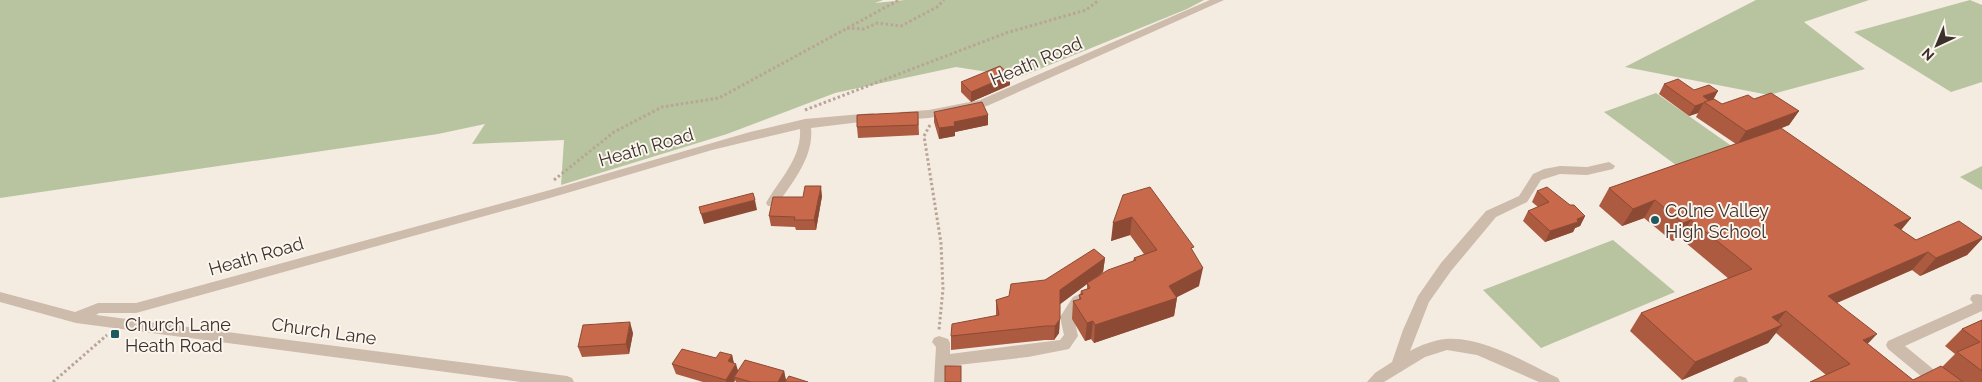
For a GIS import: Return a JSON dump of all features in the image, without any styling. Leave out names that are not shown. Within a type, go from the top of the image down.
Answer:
[{"type":"street","name":"Heath Road","points":[[76,318],[98,308],[136,308],[476,212],[549,194],[767,131],[803,117],[870,117],[929,114],[983,103],[1219,0]]},
{"type":"street","points":[[772,203],[796,168],[808,137],[803,117]]},
{"type":"street","points":[[1398,366],[1410,330],[1423,300],[1446,267],[1491,214],[1523,199],[1537,178],[1548,172],[1560,170],[1587,171],[1609,166]]},
{"type":"street","points":[[942,361],[1064,345],[1071,336],[1067,317],[1078,301],[1098,287]]},
{"type":"street","name":"Church Lane","points":[[0,296],[76,318],[567,382]]},
{"type":"street","points":[[1939,382],[1893,345],[1982,305],[1977,299]]},
{"type":"street","points":[[939,342],[943,343],[941,382]]},
{"type":"street","points":[[1374,382],[1398,366],[1433,347],[1450,344],[1479,350],[1552,382]]},
{"type":"path","points":[[549,194],[553,181],[614,132],[662,107],[718,98],[779,67],[795,55],[899,0]]},
{"type":"path","points":[[847,28],[864,29],[876,23],[901,26],[936,7],[944,0]]},
{"type":"path","points":[[803,117],[1006,33],[1086,10],[1099,0]]},
{"type":"path","points":[[929,114],[930,128],[924,136],[941,243],[943,289],[938,327],[939,342]]},
{"type":"path","points":[[53,382],[120,323]]},
{"type":"green space","points":[[0,0],[883,0],[875,3],[905,0],[1204,0],[1187,9],[1020,77],[956,67],[835,93],[727,134],[561,185],[564,140],[472,144],[485,124],[438,134],[0,198]]},
{"type":"green space","points":[[1756,0],[1869,0],[1804,22],[1865,69],[1769,95],[1625,67]]},
{"type":"green space","points":[[1970,0],[1982,5],[1982,82],[1951,92],[1854,32]]},
{"type":"green space","points":[[1656,93],[1733,147],[1680,168],[1604,112]]},
{"type":"green space","points":[[1982,166],[1982,190],[1960,177]]},
{"type":"green space","points":[[1613,240],[1675,292],[1541,348],[1483,290]]},
{"type":"building","points":[[1000,66],[1010,75],[971,92],[961,82]]},
{"type":"building","points":[[1678,79],[1694,90],[1709,85],[1718,91],[1703,96],[1709,101],[1695,106],[1664,84]]},
{"type":"building","points":[[1771,93],[1799,111],[1746,131],[1704,102],[1714,99],[1722,104],[1748,95],[1754,99]]},
{"type":"building","points":[[982,102],[988,115],[954,122],[955,126],[939,128],[934,112]]},
{"type":"building","points":[[918,112],[918,125],[857,127],[857,115]]},
{"type":"building","points":[[1781,128],[1911,218],[1894,225],[1916,240],[1959,221],[1982,237],[1936,258],[1928,252],[1828,296],[1877,334],[1863,340],[1913,380],[1941,366],[1963,382],[1810,382],[1850,364],[1786,311],[1772,317],[1782,325],[1695,362],[1641,313],[1752,269],[1691,220],[1683,223],[1655,200],[1633,209],[1609,188]]},
{"type":"building","points":[[805,186],[821,186],[814,220],[794,220],[795,217],[769,216],[773,197],[803,197]]},
{"type":"building","points":[[1150,187],[1194,247],[1191,248],[1203,268],[1169,286],[1177,298],[1095,325],[1093,321],[1087,323],[1073,301],[1081,299],[1079,295],[1083,294],[1081,291],[1090,288],[1087,283],[1108,270],[1157,250],[1132,217],[1113,223],[1123,195]]},
{"type":"building","points":[[1547,187],[1570,205],[1574,205],[1585,216],[1577,219],[1578,222],[1550,231],[1528,211],[1549,202],[1537,191]]},
{"type":"building","points":[[753,193],[755,200],[701,214],[699,207]]},
{"type":"building","points":[[1094,249],[1105,258],[1060,290],[1060,319],[1055,326],[951,336],[952,324],[999,315],[996,300],[1009,296],[1011,284],[1045,280]]},
{"type":"building","points":[[1982,320],[1982,371],[1957,352],[1980,342],[1962,329]]},
{"type":"building","points":[[630,322],[626,344],[578,347],[583,325]]},
{"type":"building","points":[[682,349],[716,358],[720,352],[732,355],[728,361],[736,364],[726,380],[672,364]]},
{"type":"building","points":[[745,360],[784,371],[778,382],[751,382],[734,377]]},
{"type":"building","points":[[945,366],[961,366],[961,382],[945,382]]},
{"type":"building","points":[[789,376],[808,382],[785,382]]},
{"type":"place","name":"Colne Valley High School","points":[[1655,220]]},
{"type":"place","name":"Church Lane Heath Road","points":[[115,334]]}]
